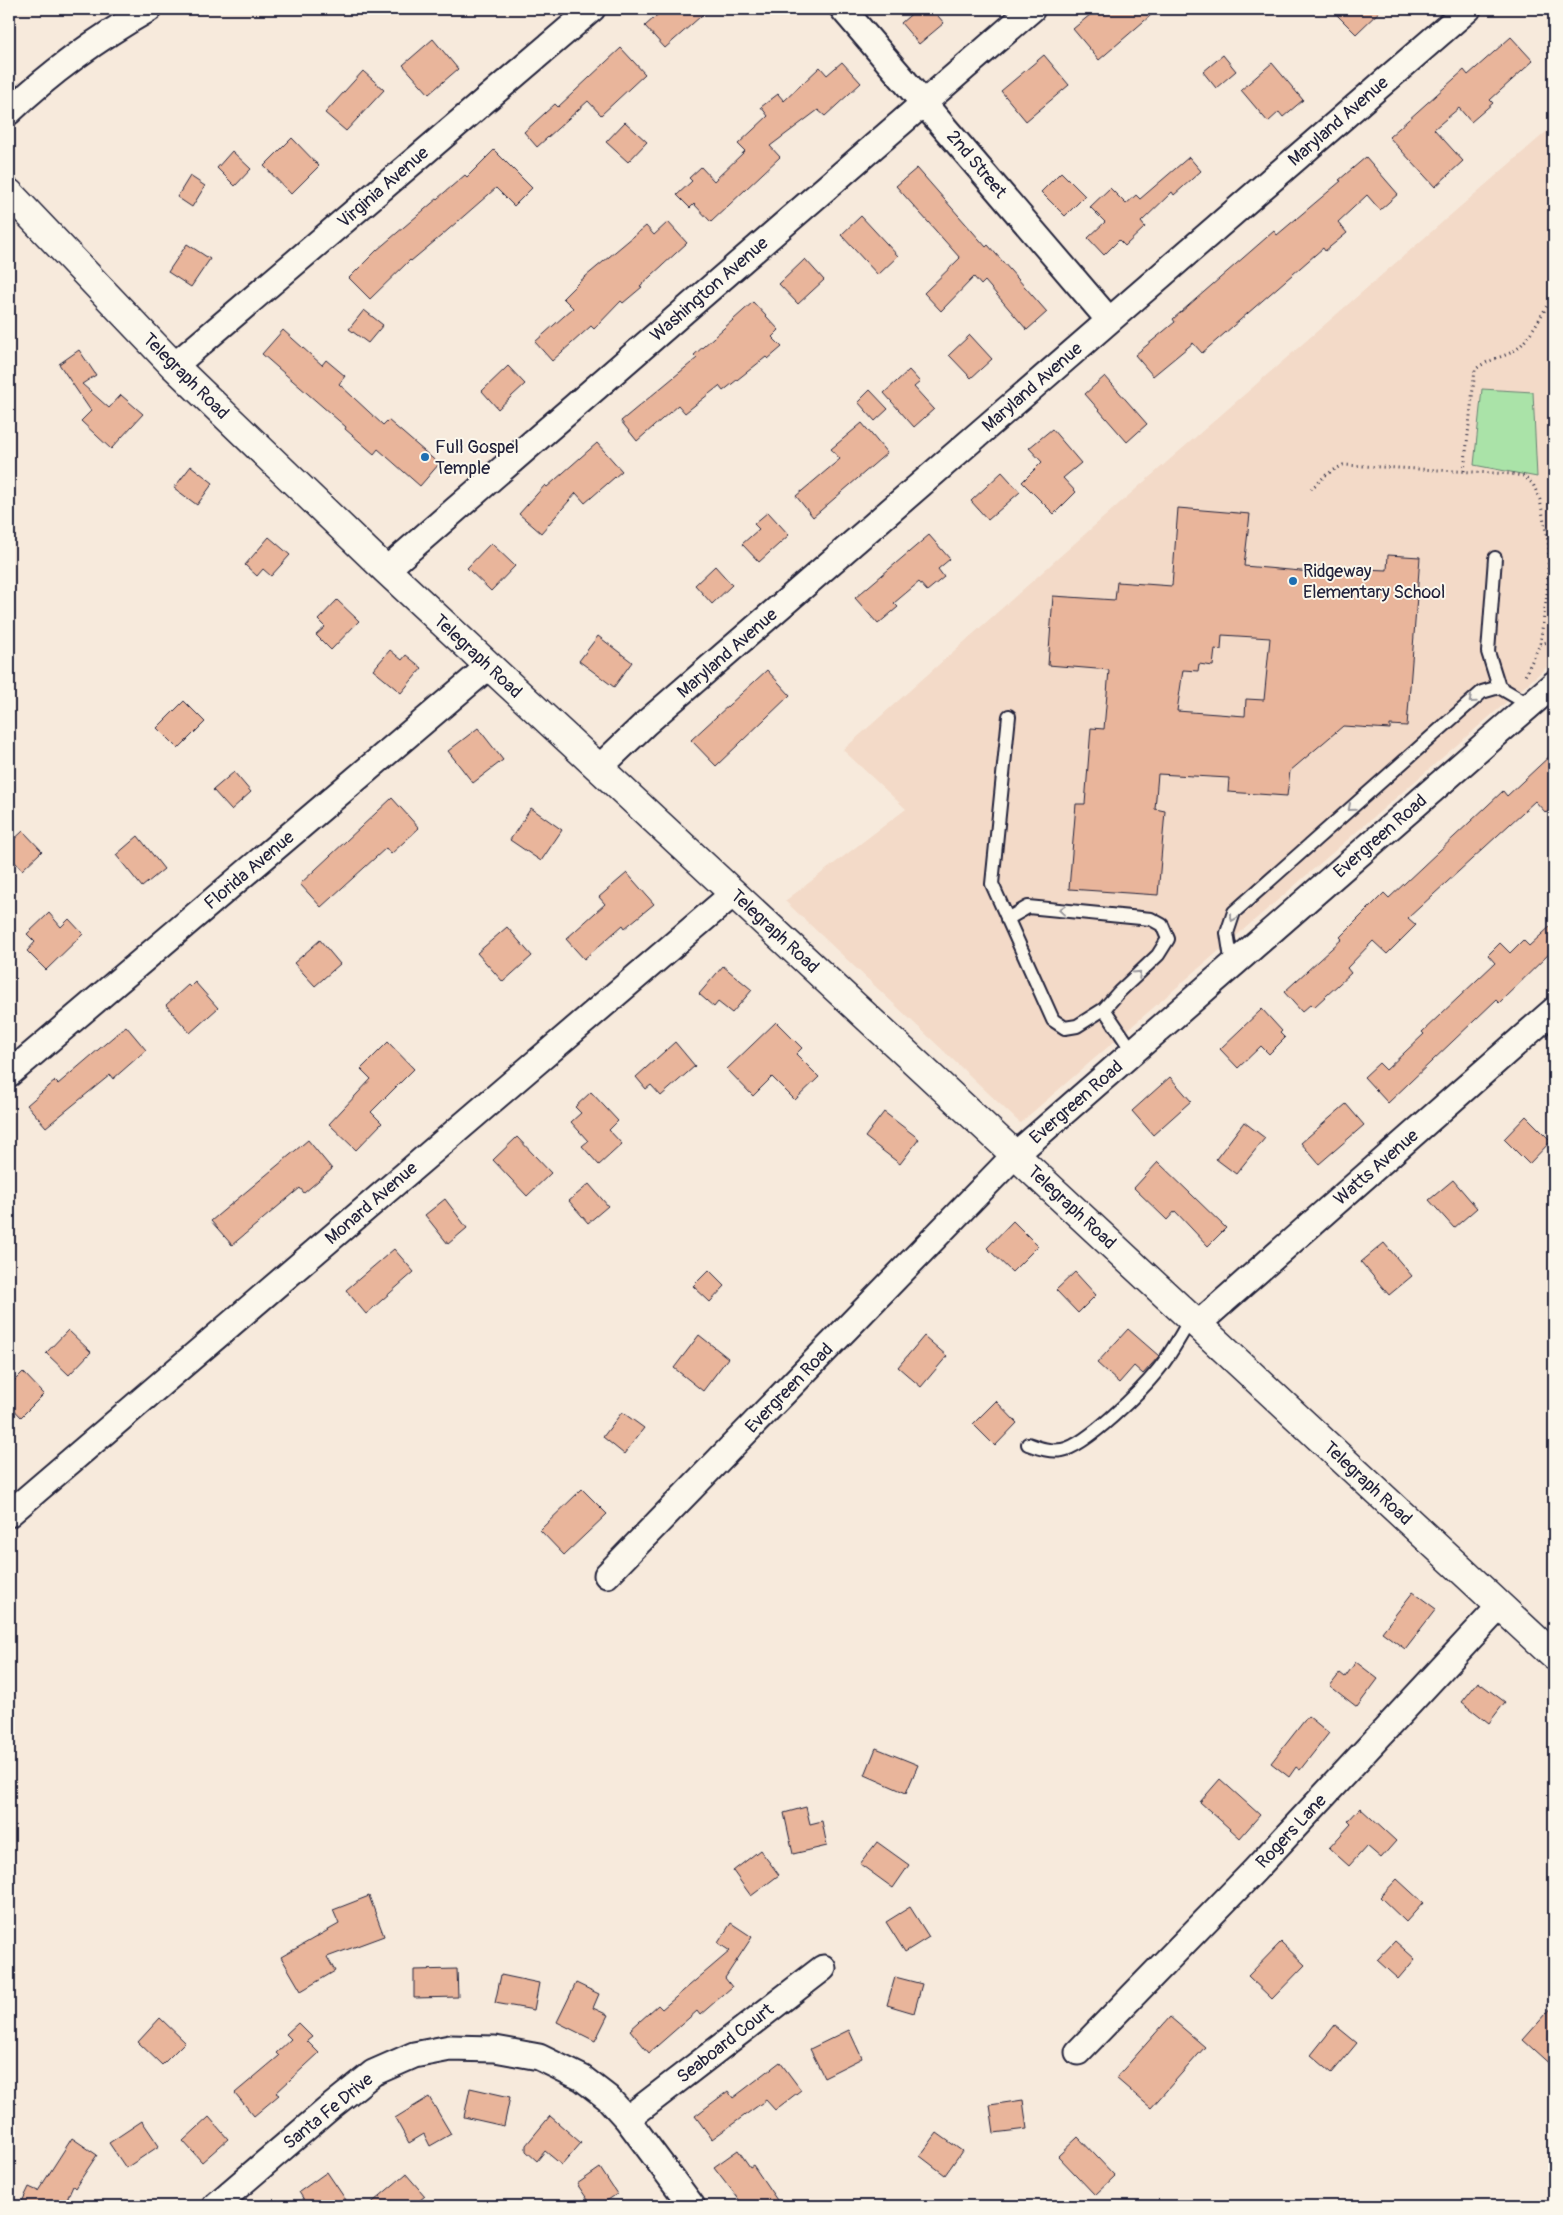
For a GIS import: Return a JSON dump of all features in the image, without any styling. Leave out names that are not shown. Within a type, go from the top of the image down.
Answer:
[{"type":"main road","name":"Telegraph Road","points":[[9,193],[174,366],[386,570],[1554,1656]]},
{"type":"street","points":[[9,112],[28,93],[71,59],[117,27],[149,9]]},
{"type":"street","name":"Virginia Avenue","points":[[174,366],[592,9]]},
{"type":"street","name":"2nd Street","points":[[843,9],[1109,320]]},
{"type":"street","name":"Washington Avenue","points":[[386,570],[1032,9]]},
{"type":"street","name":"Maryland Avenue","points":[[599,768],[646,723],[1468,9]]},
{"type":"street","name":"Florida Avenue","points":[[9,1074],[489,666]]},
{"type":"street","name":"Evergreen Road","points":[[607,1575],[1015,1155],[1554,684]]},
{"type":"street","name":"Monard Avenue","points":[[9,1514],[734,893]]},
{"type":"street","name":"Watts Avenue","points":[[1194,1321],[1554,1010]]},
{"type":"street","name":"Rogers Lane","points":[[1078,2052],[1253,1872],[1500,1606]]},
{"type":"street","name":"Seaboard Court","points":[[627,2119],[823,1968]]},
{"type":"street","name":"Santa Fe Drive","points":[[215,2206],[373,2073],[414,2055],[450,2048],[495,2049],[539,2057],[582,2078],[608,2098],[627,2119],[692,2206]]},
{"type":"lane","points":[[1495,558],[1488,652],[1499,687],[1530,705]]},
{"type":"lane","points":[[1232,965],[1227,933],[1234,912],[1482,692],[1499,687]]},
{"type":"lane","points":[[1007,919],[1028,906],[1151,919],[1162,925],[1168,939],[1158,955],[1104,1009],[1077,1026],[1065,1028],[1054,1020],[1007,919],[992,884],[1009,716]]},
{"type":"lane","points":[[1104,1009],[1133,1052]]},
{"type":"lane","points":[[1028,1444],[1044,1450],[1062,1450],[1082,1442],[1147,1384],[1194,1321]]},
{"type":"path","points":[[1464,471],[1475,370],[1480,365],[1518,348],[1554,294]]},
{"type":"path","points":[[1311,489],[1327,474],[1342,465],[1524,476],[1533,484],[1540,500],[1549,547],[1547,594],[1540,644],[1524,678]]},
{"type":"path","points":[[1540,644],[1548,642],[1554,636]]},
{"type":"shaded area","name":"Ridgeway Elementary School","points":[[1554,125],[1554,661],[1020,1123],[785,901],[906,809],[843,750],[1121,502]]},
{"type":"green space","points":[[1482,389],[1533,392],[1537,477],[1474,465]]},
{"type":"building","points":[[664,9],[709,9],[665,48],[645,26]]},
{"type":"building","points":[[917,9],[932,9],[944,23],[919,44],[901,23]]},
{"type":"building","points":[[1097,9],[1158,9],[1099,60],[1073,29]]},
{"type":"building","points":[[1331,9],[1382,9],[1356,34]]},
{"type":"building","points":[[1511,37],[1533,61],[1490,100],[1493,103],[1471,122],[1459,108],[1434,129],[1463,161],[1435,187],[1389,137],[1464,70],[1468,75]]},
{"type":"building","points":[[433,39],[458,69],[429,94],[403,65]]},
{"type":"building","points":[[621,48],[645,74],[601,115],[588,101],[537,147],[524,132],[555,104],[558,107]]},
{"type":"building","points":[[1044,55],[1069,85],[1026,121],[1001,91]]},
{"type":"building","points":[[1223,55],[1236,71],[1216,88],[1203,72]]},
{"type":"building","points":[[842,62],[861,83],[825,116],[818,110],[770,146],[780,157],[711,222],[694,204],[690,208],[677,195],[692,181],[689,178],[701,167],[714,181],[745,151],[738,144],[768,116],[761,107],[778,94],[784,101],[820,67],[827,75]]},
{"type":"building","points":[[1272,63],[1303,100],[1283,117],[1279,112],[1268,122],[1241,90]]},
{"type":"building","points":[[363,71],[384,90],[346,131],[325,113]]},
{"type":"building","points":[[625,122],[647,142],[628,162],[606,142]]},
{"type":"building","points":[[292,138],[319,166],[291,194],[264,166]]},
{"type":"building","points":[[494,150],[532,188],[514,206],[496,188],[410,260],[370,299],[349,278],[377,250],[465,175],[467,177]]},
{"type":"building","points":[[232,151],[251,169],[235,186],[217,168]]},
{"type":"building","points":[[1189,157],[1201,171],[1174,195],[1172,192],[1141,222],[1145,227],[1125,246],[1119,240],[1104,255],[1088,238],[1105,222],[1090,207],[1110,188],[1126,204],[1136,195],[1140,199]]},
{"type":"building","points":[[1366,157],[1398,194],[1380,210],[1367,195],[1338,222],[1347,233],[1325,251],[1323,248],[1202,353],[1193,343],[1153,376],[1135,355],[1175,322],[1173,319],[1274,231],[1277,235],[1341,181],[1339,180]]},
{"type":"building","points":[[917,168],[986,247],[988,245],[1047,312],[1027,330],[985,281],[981,285],[974,277],[941,311],[924,293],[960,258],[896,186]]},
{"type":"building","points":[[1061,172],[1085,196],[1065,216],[1041,192]]},
{"type":"building","points":[[190,176],[205,186],[192,207],[177,197]]},
{"type":"building","points":[[861,216],[898,256],[878,275],[841,235]]},
{"type":"building","points":[[668,222],[687,243],[640,286],[642,287],[623,303],[621,301],[594,329],[591,326],[552,361],[535,342],[573,308],[563,298],[579,282],[646,226],[654,235]]},
{"type":"building","points":[[187,244],[210,259],[191,287],[168,272]]},
{"type":"building","points":[[805,259],[824,280],[798,304],[779,284]]},
{"type":"building","points":[[753,302],[779,330],[772,337],[782,347],[768,359],[766,357],[723,391],[719,386],[685,413],[678,405],[637,441],[621,421],[697,358],[694,355]]},
{"type":"building","points":[[364,310],[383,325],[368,343],[349,329]]},
{"type":"building","points":[[283,330],[322,365],[326,360],[345,376],[339,384],[383,425],[388,420],[439,464],[420,486],[378,449],[374,454],[262,354]]},
{"type":"building","points":[[970,335],[992,359],[971,378],[949,355]]},
{"type":"building","points":[[79,350],[96,375],[82,384],[109,408],[121,395],[143,414],[111,449],[81,421],[91,411],[59,364]]},
{"type":"building","points":[[508,366],[525,384],[498,409],[482,391]]},
{"type":"building","points":[[909,370],[920,382],[914,387],[934,409],[914,427],[884,393]]},
{"type":"building","points":[[1105,376],[1147,424],[1127,442],[1085,394]]},
{"type":"building","points":[[870,390],[888,409],[875,421],[858,402]]},
{"type":"building","points":[[862,423],[887,453],[813,517],[796,496],[840,459],[831,449]]},
{"type":"building","points":[[1052,429],[1081,463],[1063,478],[1076,492],[1054,514],[1022,482],[1042,462],[1029,448]]},
{"type":"building","points":[[597,443],[622,471],[585,503],[576,493],[541,533],[519,514],[545,485],[547,487]]},
{"type":"building","points":[[191,466],[213,483],[197,505],[174,488]]},
{"type":"building","points":[[1002,472],[1020,492],[988,520],[971,501]]},
{"type":"building","points":[[1178,508],[1250,514],[1244,566],[1312,572],[1312,567],[1387,570],[1388,555],[1420,557],[1407,726],[1390,725],[1390,729],[1343,726],[1290,771],[1287,796],[1228,792],[1229,778],[1158,774],[1155,809],[1165,811],[1158,895],[1069,889],[1076,804],[1085,804],[1091,728],[1104,729],[1109,670],[1048,665],[1053,596],[1115,600],[1117,582],[1172,586]],"holes":[[[1222,635],[1270,638],[1264,700],[1246,699],[1245,716],[1177,711],[1183,670],[1198,671],[1199,664],[1213,666],[1215,649],[1221,650]]]},
{"type":"building","points":[[768,512],[789,535],[759,562],[742,544],[759,529],[754,524]]},
{"type":"building","points":[[929,535],[950,559],[938,569],[944,577],[927,591],[919,582],[894,603],[898,607],[878,624],[855,598]]},
{"type":"building","points":[[269,537],[290,555],[271,576],[263,569],[257,576],[245,565]]},
{"type":"building","points":[[491,543],[515,566],[491,591],[467,568]]},
{"type":"building","points":[[715,566],[732,585],[712,604],[695,585]]},
{"type":"building","points":[[337,600],[359,621],[331,650],[316,635],[325,627],[318,620]]},
{"type":"building","points":[[598,636],[632,662],[614,687],[579,661]]},
{"type":"building","points":[[390,650],[402,660],[406,655],[422,668],[401,693],[373,670]]},
{"type":"building","points":[[767,670],[790,695],[716,766],[691,740]]},
{"type":"building","points":[[184,701],[205,722],[178,749],[157,728]]},
{"type":"building","points":[[478,728],[503,760],[473,783],[448,751]]},
{"type":"building","points":[[1554,752],[1554,805],[1546,813],[1535,801],[1408,918],[1416,925],[1387,954],[1373,941],[1347,968],[1351,973],[1314,1007],[1311,1004],[1302,1012],[1284,992],[1342,939],[1340,937],[1384,893],[1389,898],[1503,791],[1507,796]]},
{"type":"building","points":[[234,772],[251,792],[231,810],[213,790]]},
{"type":"building","points":[[392,798],[419,828],[391,854],[386,848],[321,907],[300,884]]},
{"type":"building","points":[[531,808],[562,830],[541,861],[510,840]]},
{"type":"building","points":[[23,831],[42,851],[22,870],[9,855],[9,844]]},
{"type":"building","points":[[138,836],[164,869],[142,887],[116,855]]},
{"type":"building","points":[[627,873],[654,904],[625,928],[623,925],[584,959],[566,939],[605,904],[599,897]]},
{"type":"building","points":[[49,913],[61,927],[69,919],[83,934],[46,970],[27,951],[35,942],[27,934]]},
{"type":"building","points":[[1554,923],[1554,949],[1499,1003],[1496,1000],[1388,1103],[1364,1077],[1379,1063],[1386,1070],[1424,1034],[1422,1032],[1495,963],[1488,955],[1500,943],[1510,953],[1523,940],[1529,946]]},
{"type":"building","points":[[507,927],[532,956],[503,982],[477,953]]},
{"type":"building","points":[[320,940],[340,964],[315,986],[294,963]]},
{"type":"building","points":[[723,966],[752,990],[732,1013],[718,1002],[714,1007],[699,994]]},
{"type":"building","points":[[195,982],[218,1008],[190,1033],[166,1005],[188,985],[190,987]]},
{"type":"building","points":[[1262,1009],[1282,1031],[1280,1033],[1285,1038],[1269,1054],[1261,1046],[1238,1068],[1220,1049]]},
{"type":"building","points":[[776,1022],[802,1048],[796,1054],[819,1077],[795,1100],[772,1077],[753,1096],[727,1069]]},
{"type":"building","points":[[126,1026],[146,1050],[113,1079],[110,1075],[46,1127],[27,1105],[55,1081],[58,1084]]},
{"type":"building","points":[[388,1042],[414,1069],[371,1112],[382,1123],[356,1150],[329,1124],[371,1079],[361,1069]]},
{"type":"building","points":[[675,1042],[695,1066],[661,1096],[651,1085],[646,1089],[636,1077]]},
{"type":"building","points":[[1170,1077],[1191,1101],[1153,1135],[1132,1111]]},
{"type":"building","points":[[591,1092],[618,1121],[609,1130],[622,1144],[599,1165],[582,1146],[588,1141],[571,1122],[581,1113],[575,1107]]},
{"type":"building","points":[[1346,1104],[1364,1125],[1319,1164],[1301,1143]]},
{"type":"building","points":[[884,1112],[919,1139],[900,1164],[865,1137]]},
{"type":"building","points":[[1526,1116],[1551,1141],[1529,1164],[1504,1139]]},
{"type":"building","points":[[1244,1122],[1265,1138],[1236,1174],[1216,1159]]},
{"type":"building","points":[[517,1137],[551,1173],[527,1196],[493,1160]]},
{"type":"building","points":[[308,1140],[332,1169],[304,1193],[300,1188],[232,1245],[211,1221]]},
{"type":"building","points":[[1158,1162],[1226,1228],[1208,1246],[1175,1211],[1167,1220],[1134,1188]]},
{"type":"building","points":[[1453,1180],[1477,1208],[1454,1228],[1429,1200]]},
{"type":"building","points":[[589,1184],[608,1206],[588,1223],[569,1201]]},
{"type":"building","points":[[445,1199],[467,1228],[448,1244],[425,1215]]},
{"type":"building","points":[[1013,1221],[1038,1246],[1012,1272],[987,1248]]},
{"type":"building","points":[[1384,1243],[1412,1276],[1389,1295],[1361,1262]]},
{"type":"building","points":[[394,1249],[414,1272],[366,1314],[346,1290]]},
{"type":"building","points":[[709,1270],[725,1286],[710,1302],[693,1286]]},
{"type":"building","points":[[1075,1272],[1096,1295],[1078,1313],[1056,1290]]},
{"type":"building","points":[[1128,1329],[1159,1356],[1143,1374],[1134,1366],[1119,1383],[1097,1363]]},
{"type":"building","points":[[68,1330],[91,1352],[69,1375],[46,1353]]},
{"type":"building","points":[[699,1335],[728,1358],[703,1391],[674,1368]]},
{"type":"building","points":[[924,1336],[947,1356],[921,1387],[898,1367]]},
{"type":"building","points":[[23,1372],[44,1394],[21,1417],[9,1404],[9,1386]]},
{"type":"building","points":[[996,1401],[1017,1423],[995,1446],[973,1424]]},
{"type":"building","points":[[622,1412],[644,1428],[624,1454],[603,1437]]},
{"type":"building","points":[[582,1489],[607,1514],[564,1555],[540,1530]]},
{"type":"building","points":[[1413,1592],[1436,1609],[1405,1649],[1382,1632]]},
{"type":"building","points":[[1356,1662],[1378,1679],[1357,1707],[1330,1686],[1340,1673],[1345,1677]]},
{"type":"building","points":[[1478,1682],[1505,1702],[1489,1723],[1462,1702]]},
{"type":"building","points":[[1308,1716],[1329,1733],[1300,1770],[1296,1767],[1289,1777],[1271,1763]]},
{"type":"building","points":[[876,1748],[918,1765],[906,1793],[865,1775]]},
{"type":"building","points":[[1220,1779],[1260,1815],[1240,1838],[1200,1802]]},
{"type":"building","points":[[806,1807],[810,1824],[822,1821],[827,1846],[793,1854],[784,1813]]},
{"type":"building","points":[[1360,1808],[1396,1841],[1381,1858],[1367,1846],[1349,1866],[1329,1848],[1351,1824],[1348,1821]]},
{"type":"building","points":[[877,1842],[909,1865],[893,1888],[860,1864]]},
{"type":"building","points":[[760,1850],[779,1875],[751,1896],[733,1871]]},
{"type":"building","points":[[1397,1879],[1423,1903],[1406,1922],[1380,1897]]},
{"type":"building","points":[[369,1896],[384,1936],[327,1957],[335,1971],[301,1991],[281,1957],[339,1924],[333,1910]]},
{"type":"building","points":[[910,1907],[929,1937],[905,1952],[886,1922]]},
{"type":"building","points":[[731,1923],[752,1937],[725,1978],[732,1987],[700,2015],[697,2011],[649,2053],[630,2030],[658,2005],[662,2009],[730,1951],[718,1943]]},
{"type":"building","points":[[1395,1941],[1415,1959],[1398,1979],[1377,1960]]},
{"type":"building","points":[[1281,1942],[1305,1965],[1272,1999],[1248,1976]]},
{"type":"building","points":[[457,1969],[458,1997],[414,1998],[414,1970]]},
{"type":"building","points":[[501,1975],[539,1983],[534,2010],[495,2003]]},
{"type":"building","points":[[895,1977],[922,1984],[914,2013],[887,2005]]},
{"type":"building","points":[[576,1983],[599,1994],[593,2008],[608,2015],[595,2041],[557,2022]]},
{"type":"building","points":[[1554,2005],[1554,2068],[1523,2040]]},
{"type":"building","points":[[1170,2017],[1205,2047],[1151,2108],[1116,2078]]},
{"type":"building","points":[[160,2018],[185,2042],[162,2065],[138,2042]]},
{"type":"building","points":[[298,2023],[312,2037],[307,2041],[319,2053],[276,2093],[279,2095],[254,2116],[235,2093],[279,2056],[276,2053],[291,2039],[286,2034]]},
{"type":"building","points":[[1335,2025],[1357,2043],[1332,2073],[1311,2055]]},
{"type":"building","points":[[849,2030],[862,2058],[824,2077],[810,2049]]},
{"type":"building","points":[[780,2062],[801,2090],[775,2110],[766,2100],[712,2139],[695,2116],[728,2091],[733,2098]]},
{"type":"building","points":[[470,2088],[510,2097],[504,2126],[464,2117]]},
{"type":"building","points":[[429,2097],[451,2134],[430,2146],[424,2134],[409,2143],[395,2118]]},
{"type":"building","points":[[1023,2100],[1027,2129],[994,2133],[990,2105]]},
{"type":"building","points":[[550,2116],[581,2143],[562,2165],[545,2151],[537,2161],[526,2151],[526,2145]]},
{"type":"building","points":[[209,2117],[228,2139],[202,2162],[183,2141]]},
{"type":"building","points":[[142,2121],[159,2146],[126,2168],[109,2143]]},
{"type":"building","points":[[937,2133],[962,2151],[945,2175],[920,2156]]},
{"type":"building","points":[[1078,2137],[1115,2176],[1095,2195],[1058,2156]]},
{"type":"building","points":[[72,2138],[97,2155],[75,2188],[73,2186],[65,2204],[71,2206],[20,2206],[29,2187],[38,2191]]},
{"type":"building","points":[[738,2150],[750,2167],[753,2165],[781,2206],[744,2206],[714,2167]]},
{"type":"building","points":[[600,2168],[617,2194],[599,2206],[592,2206],[577,2184]]},
{"type":"building","points":[[327,2172],[346,2200],[338,2206],[308,2206],[299,2192]]},
{"type":"building","points":[[406,2174],[425,2196],[413,2206],[368,2206]]},
{"type":"place","name":"Full Gospel Temple","points":[[425,457]]},
{"type":"place","name":"Ridgeway Elementary School","points":[[1293,581]]}]
